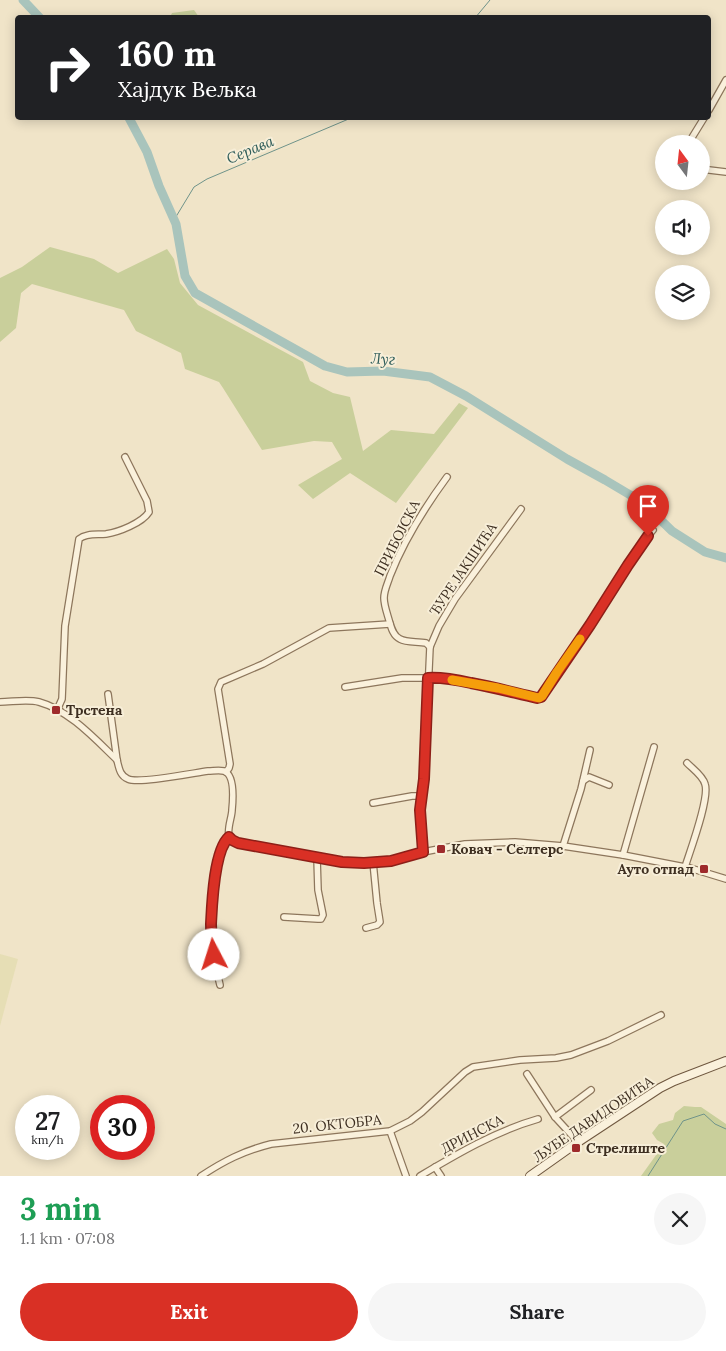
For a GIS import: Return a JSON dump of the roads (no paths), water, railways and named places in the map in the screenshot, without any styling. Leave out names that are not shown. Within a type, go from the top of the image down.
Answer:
[{"type":"main road","name":"ЉУБЕ ДАВИДОВИЋА","points":[[530,1176],[578,1142],[665,1086],[726,1061]]},
{"type":"street","points":[[711,106],[726,80]]},
{"type":"street","points":[[694,135],[703,120]]},
{"type":"street","points":[[710,171],[726,172]]},
{"type":"street","points":[[57,710],[62,699],[65,626],[79,539],[83,536],[121,530],[146,517],[150,512],[147,501],[125,457]]},
{"type":"street","name":"ПРИБОЈСКА","points":[[390,624],[384,598],[392,572],[419,519],[448,476]]},
{"type":"street","name":"ЂУРЕ ЈАКШИЋА","points":[[430,647],[439,626],[455,599],[521,509]]},
{"type":"street","points":[[345,687],[402,678],[440,678],[539,698],[590,625],[634,555],[653,530]]},
{"type":"street","points":[[226,772],[230,764],[218,688],[221,682],[263,664],[329,628],[390,624],[394,634],[400,640],[423,642],[430,647],[424,779],[420,810],[423,852]]},
{"type":"street","points":[[108,694],[119,770],[128,779],[140,780],[220,770],[230,776],[232,783],[232,809],[229,837],[225,841],[217,863],[211,925],[215,967],[220,985]]},
{"type":"street","points":[[0,702],[33,701],[57,710],[87,732],[117,760]]},
{"type":"street","points":[[623,855],[654,747]]},
{"type":"street","points":[[563,846],[583,781],[590,750]]},
{"type":"street","points":[[685,867],[707,791],[703,779],[687,763]]},
{"type":"street","points":[[583,781],[589,777],[610,785]]},
{"type":"street","points":[[373,803],[422,796]]},
{"type":"street","points":[[229,837],[238,843],[342,862],[391,861],[423,852],[465,844],[514,842],[563,846],[685,867],[726,879]]},
{"type":"street","points":[[284,917],[321,919],[323,915],[318,890],[317,858]]},
{"type":"street","points":[[366,928],[377,925],[380,922],[373,862]]},
{"type":"street","name":"20. ОКТОБРА","points":[[201,1176],[241,1153],[271,1144],[390,1131],[410,1121],[422,1112],[464,1072],[473,1067],[571,1055],[608,1041],[661,1015]]},
{"type":"street","points":[[527,1074],[556,1117],[578,1142]]},
{"type":"street","points":[[556,1117],[591,1090]]},
{"type":"street","name":"ДРИНСКА","points":[[420,1176],[502,1132],[538,1119]]},
{"type":"street","points":[[390,1131],[406,1176]]},
{"type":"street","points":[[435,1167],[441,1176]]},
{"type":"waterway","name":"Луг","points":[[23,0],[37,15]]},
{"type":"waterway","name":"Серава","points":[[478,15],[490,0]]},
{"type":"waterway","name":"Луг","points":[[130,120],[147,152],[159,186],[176,224],[185,276],[195,293],[325,366],[347,372],[383,371],[430,377],[466,396],[567,459],[642,502],[672,531],[705,552],[726,558]]},
{"type":"waterway","name":"Серава","points":[[174,220],[194,187],[207,179],[346,120]]},
{"type":"waterway","points":[[648,1176],[683,1121],[704,1114],[715,1124],[726,1129]]},
{"type":"place","name":"Трстена","points":[[56,710]]},
{"type":"place","name":"Ковач - Селтерс","points":[[441,849]]},
{"type":"place","name":"Ауто отпад","points":[[704,869]]},
{"type":"place","name":"Стрелиште","points":[[576,1148]]}]
